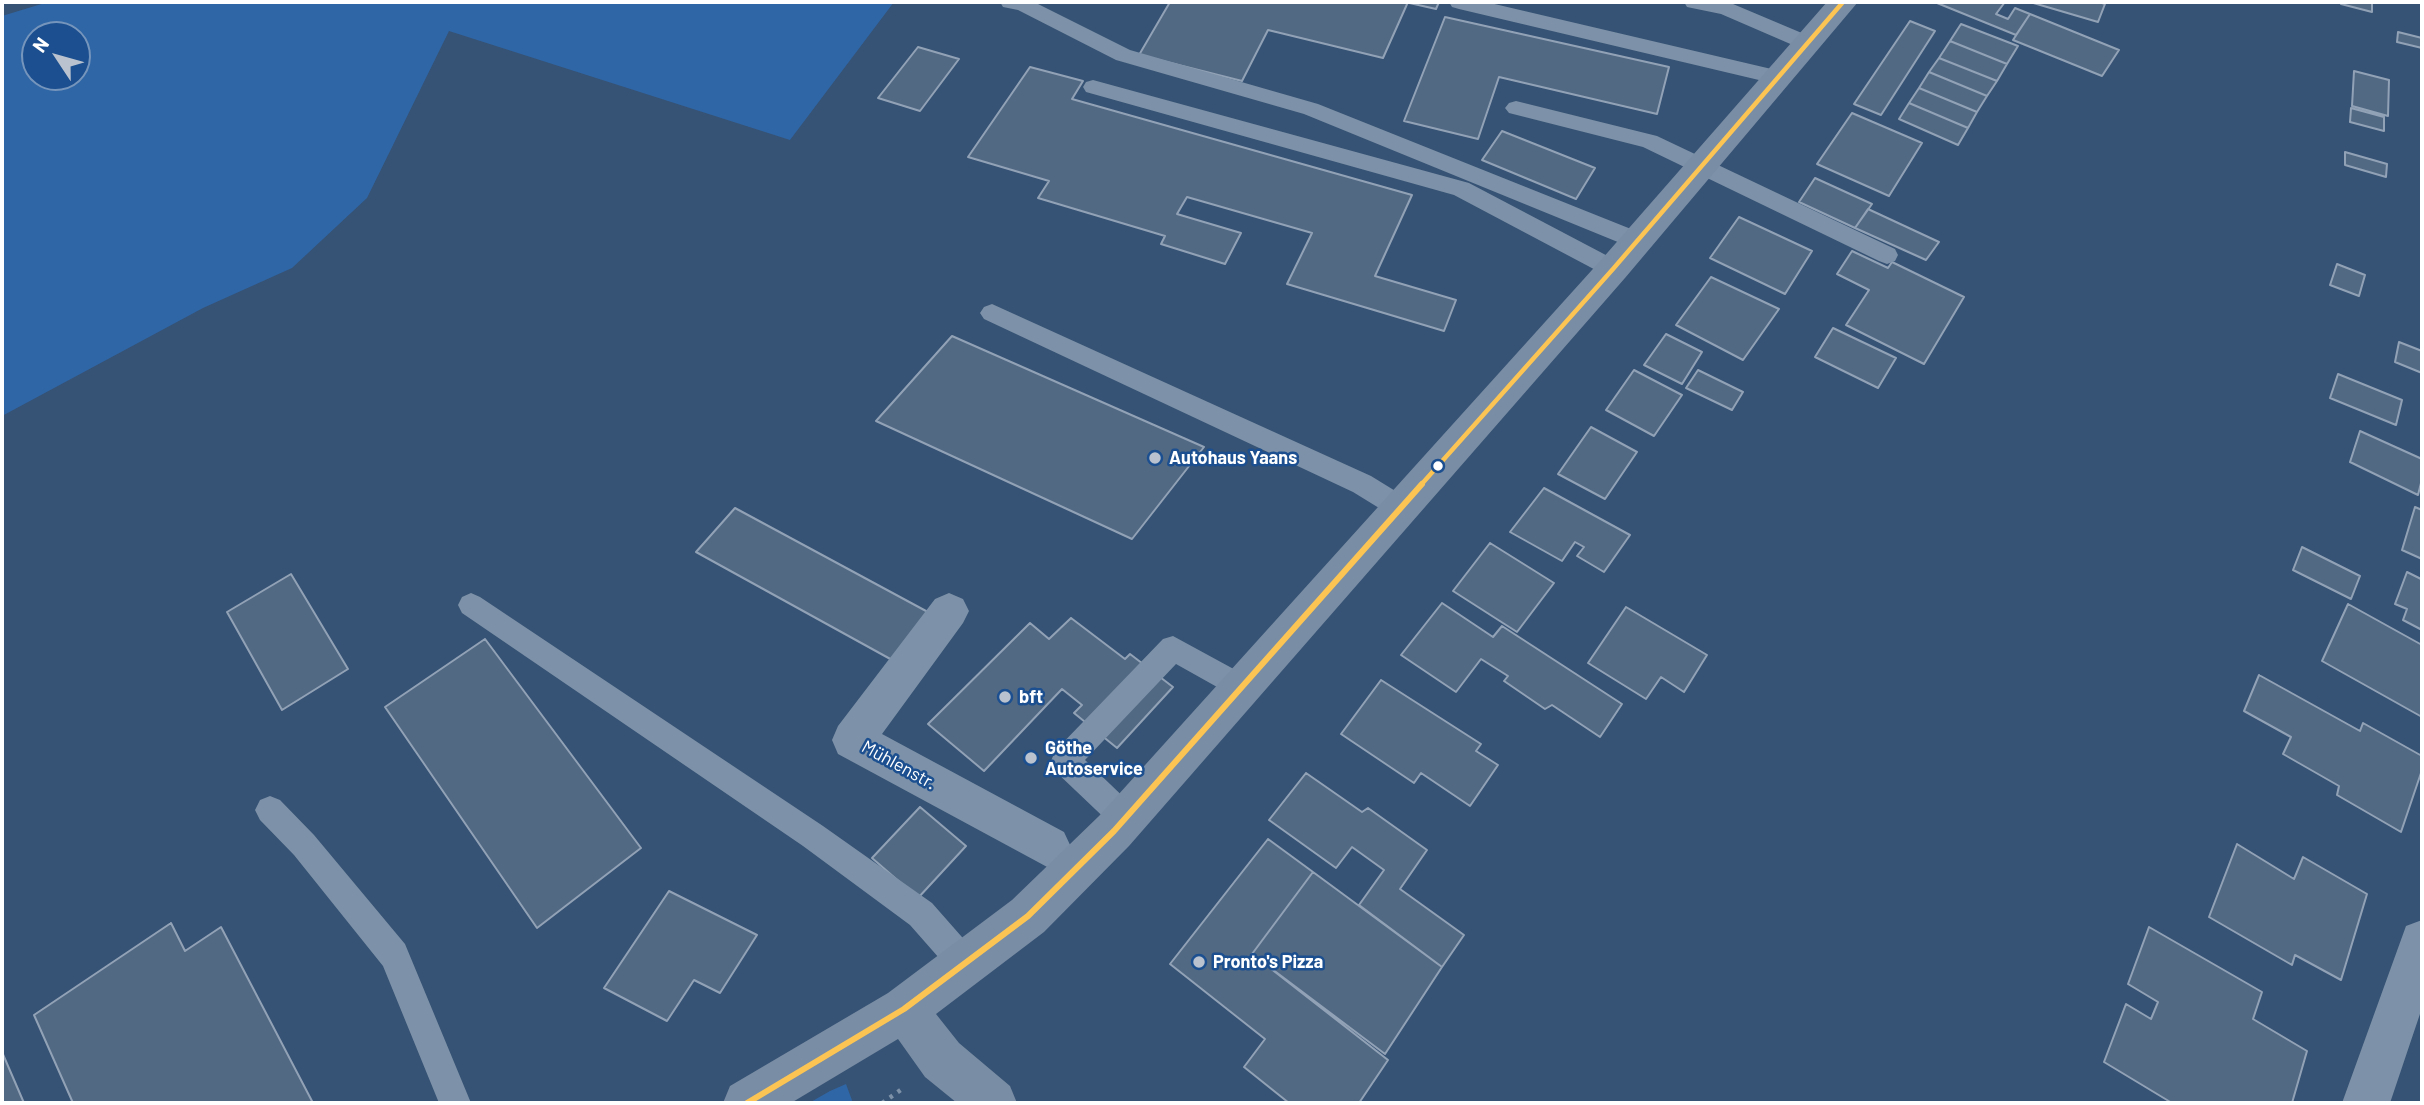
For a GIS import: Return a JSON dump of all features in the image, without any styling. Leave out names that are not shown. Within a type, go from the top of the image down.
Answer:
[{"type":"main road","points":[[747,1103],[904,1009],[1028,916],[1125,818],[1242,688],[1625,255],[1843,2]]},
{"type":"main road","points":[[904,1009],[942,1060],[993,1103]]},
{"type":"street","name":"Mühlenstr.","points":[[949,611],[853,740],[1049,847]]},
{"type":"street","points":[[2366,1103],[2422,942]]},
{"type":"lane","points":[[1010,2],[1024,5],[1122,55],[1311,109],[1625,255]]},
{"type":"lane","points":[[1459,2],[1780,78]]},
{"type":"lane","points":[[1513,2],[1551,22]]},
{"type":"lane","points":[[1694,2],[1730,6],[1809,44]]},
{"type":"lane","points":[[1093,87],[1461,189],[1625,255]]},
{"type":"lane","points":[[1516,108],[1649,141],[1888,255]]},
{"type":"lane","points":[[992,313],[1362,484],[1401,508]]},
{"type":"lane","points":[[471,605],[813,836],[921,914],[965,964]]},
{"type":"lane","points":[[1125,818],[1065,761],[1173,648],[1242,688]]},
{"type":"lane","points":[[270,810],[304,845],[394,955],[455,1103]]},
{"type":"shaded area","points":[[48,2],[894,2],[790,140],[449,31],[367,198],[292,268],[203,308],[2,416],[2,16]]},
{"type":"shaded area","points":[[846,1084],[853,1103],[809,1103],[830,1091]]},
{"type":"building","points":[[1170,2],[1408,2],[1383,58],[1268,30],[1242,81],[1139,55]]},
{"type":"building","points":[[1405,2],[1439,2],[1436,9]]},
{"type":"building","points":[[2005,2],[1996,14],[2008,19],[2015,8],[2030,14],[2016,35],[1937,3]]},
{"type":"building","points":[[2030,2],[2099,2],[2105,4],[2098,22]]},
{"type":"building","points":[[2372,2],[2372,12],[2341,4]]},
{"type":"building","points":[[2030,14],[2119,50],[2102,76],[2013,40]]},
{"type":"building","points":[[1445,17],[1669,67],[1657,114],[1499,77],[1478,139],[1404,121]]},
{"type":"building","points":[[1910,21],[1935,31],[1881,115],[1854,104]]},
{"type":"building","points":[[1961,24],[2018,46],[2007,64],[1950,41]]},
{"type":"building","points":[[2398,32],[2422,38],[2422,48],[2397,42]]},
{"type":"building","points":[[1950,41],[2007,64],[1997,81],[1939,58]]},
{"type":"building","points":[[918,47],[959,59],[920,111],[878,98]]},
{"type":"building","points":[[1939,58],[1997,81],[1987,96],[1929,72]]},
{"type":"building","points":[[1030,67],[1083,81],[1072,99],[1412,195],[1375,276],[1456,300],[1444,331],[1287,284],[1312,233],[1187,197],[1177,214],[1241,233],[1225,264],[1161,244],[1165,236],[1038,198],[1049,181],[968,157]]},
{"type":"building","points":[[2354,71],[2389,80],[2388,116],[2352,106]]},
{"type":"building","points":[[1929,72],[1987,96],[1977,112],[1919,88]]},
{"type":"building","points":[[1919,88],[1977,112],[1968,128],[1909,103]]},
{"type":"building","points":[[1909,103],[1968,128],[1958,145],[1899,119]]},
{"type":"building","points":[[2351,108],[2384,117],[2384,131],[2350,122]]},
{"type":"building","points":[[1852,113],[1922,143],[1889,196],[1817,164]]},
{"type":"building","points":[[1502,131],[1595,168],[1576,199],[1482,160]]},
{"type":"building","points":[[2345,152],[2387,164],[2386,177],[2345,165]]},
{"type":"building","points":[[1815,178],[1872,204],[1855,228],[1799,202]]},
{"type":"building","points":[[1868,209],[1939,242],[1926,260],[1855,228]]},
{"type":"building","points":[[1739,217],[1812,251],[1785,294],[1710,258]]},
{"type":"building","points":[[1852,251],[1888,268],[1892,262],[1964,297],[1924,364],[1846,325],[1869,290],[1837,274]]},
{"type":"building","points":[[2337,264],[2365,275],[2359,296],[2330,285]]},
{"type":"building","points":[[1711,277],[1779,309],[1743,360],[1676,325]]},
{"type":"building","points":[[1833,328],[1896,358],[1878,388],[1815,357]]},
{"type":"building","points":[[1666,334],[1702,352],[1682,384],[1644,365]]},
{"type":"building","points":[[952,336],[1204,447],[1132,539],[876,421]]},
{"type":"building","points":[[2399,342],[2422,351],[2422,373],[2395,362]]},
{"type":"building","points":[[1634,370],[1682,395],[1654,436],[1606,410]]},
{"type":"building","points":[[1698,370],[1743,392],[1732,410],[1686,388]]},
{"type":"building","points":[[2338,374],[2402,400],[2396,425],[2330,398]]},
{"type":"building","points":[[1591,427],[1637,452],[1605,499],[1558,474]]},
{"type":"building","points":[[2360,431],[2422,459],[2422,479],[2418,495],[2350,462]]},
{"type":"building","points":[[1544,488],[1630,535],[1604,572],[1577,556],[1584,547],[1575,542],[1562,561],[1510,532]]},
{"type":"building","points":[[2415,507],[2422,510],[2422,559],[2402,550]]},
{"type":"building","points":[[735,508],[939,618],[903,666],[696,552]]},
{"type":"building","points":[[1490,543],[1554,583],[1517,632],[1453,591]]},
{"type":"building","points":[[2302,547],[2360,576],[2351,599],[2293,570]]},
{"type":"building","points":[[2407,572],[2421,579],[2422,575],[2422,630],[2403,620],[2407,609],[2395,604]]},
{"type":"building","points":[[291,574],[348,669],[282,710],[227,612]]},
{"type":"building","points":[[1442,603],[1493,637],[1502,626],[1622,704],[1600,737],[1552,705],[1545,709],[1504,681],[1508,676],[1481,659],[1456,692],[1401,655]]},
{"type":"building","points":[[2348,604],[2422,645],[2422,717],[2322,661]]},
{"type":"building","points":[[1626,607],[1707,655],[1684,692],[1661,677],[1646,699],[1588,663]]},
{"type":"building","name":"bft","points":[[1071,618],[1125,659],[1130,654],[1173,687],[1117,748],[1074,713],[1082,705],[1062,689],[984,771],[928,724],[1030,623],[1049,639]]},
{"type":"building","points":[[485,639],[641,848],[537,928],[385,707]]},
{"type":"building","points":[[2259,675],[2360,731],[2363,723],[2422,756],[2422,770],[2401,832],[2337,795],[2339,786],[2283,754],[2291,737],[2244,711]]},
{"type":"building","points":[[1381,680],[1481,744],[1476,751],[1498,765],[1470,806],[1421,773],[1414,783],[1341,734]]},
{"type":"building","points":[[1306,773],[1362,812],[1368,808],[1427,850],[1400,889],[1464,935],[1442,967],[1359,905],[1384,870],[1352,847],[1336,868],[1269,820]]},
{"type":"building","points":[[920,807],[966,846],[918,898],[872,858]]},
{"type":"building","points":[[1268,839],[1313,872],[1252,954],[1388,1060],[1359,1103],[1289,1103],[1244,1067],[1265,1039],[1170,964]]},
{"type":"building","points":[[2237,844],[2294,879],[2303,857],[2367,894],[2341,980],[2295,955],[2292,965],[2209,917]]},
{"type":"building","points":[[1313,872],[1442,967],[1385,1054],[1252,954]]},
{"type":"building","points":[[669,891],[757,935],[720,993],[694,980],[667,1021],[604,988]]},
{"type":"building","points":[[171,923],[185,951],[221,927],[313,1103],[73,1103],[34,1015]]},
{"type":"building","points":[[2149,927],[2262,992],[2253,1019],[2307,1051],[2292,1103],[2172,1103],[2104,1062],[2126,1004],[2151,1019],[2158,1002],[2128,984]]},
{"type":"building","points":[[2,1052],[24,1103],[2,1103]]},
{"type":"transit line","points":[[747,1103],[904,1009],[965,964],[1028,916],[1114,831],[1613,269],[1843,2]]},
{"type":"place","name":"Autohaus Yaans","points":[[1155,458]]},
{"type":"place","name":"bft","points":[[1005,697]]},
{"type":"place","name":"Göthe Autoservice","points":[[1031,758]]},
{"type":"place","name":"Pronto's Pizza","points":[[1199,962]]}]
